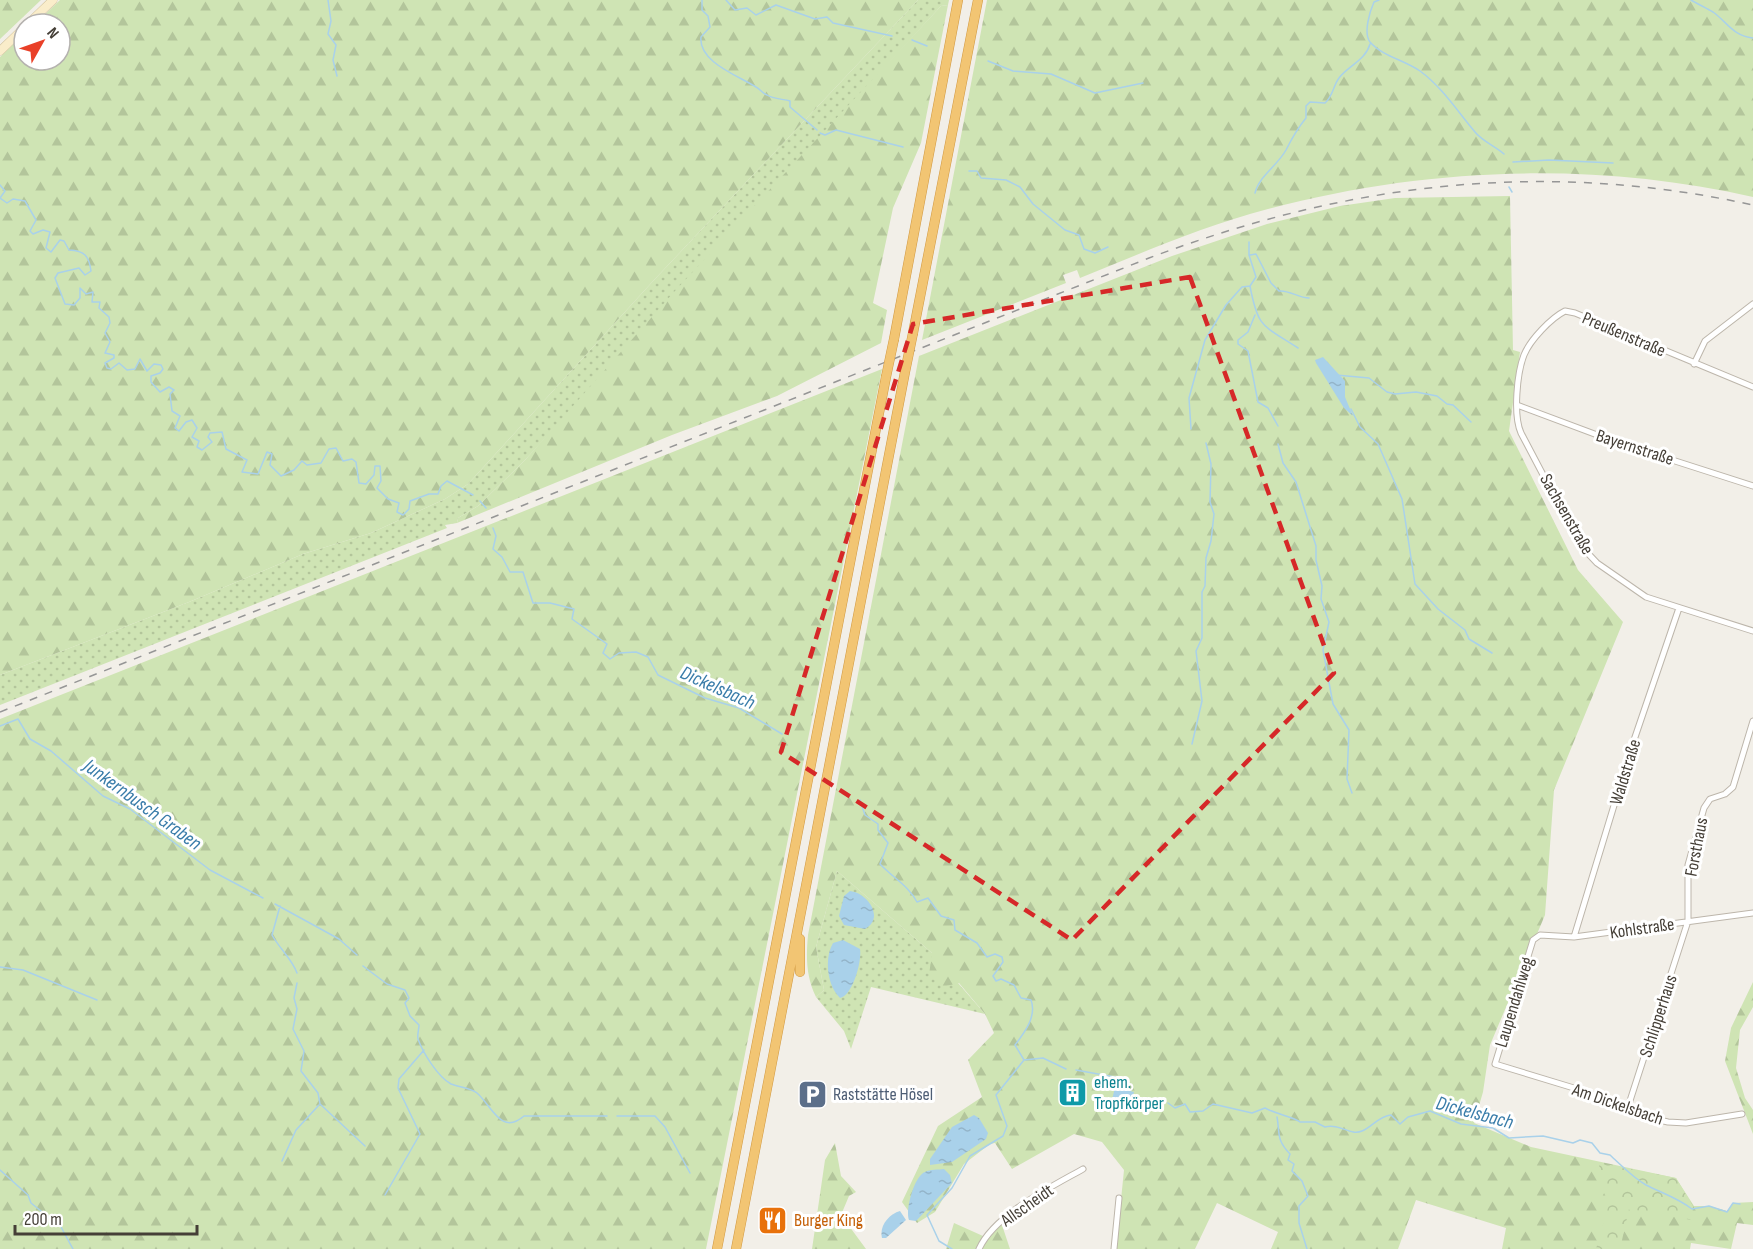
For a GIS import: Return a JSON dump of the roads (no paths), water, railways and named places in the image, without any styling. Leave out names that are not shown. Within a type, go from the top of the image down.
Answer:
[{"type":"highway","points":[[717,1249],[958,0]]},
{"type":"highway","points":[[736,1249],[978,0]]},
{"type":"highway","points":[[800,919],[800,972]]},
{"type":"main road","points":[[40,12],[53,0]]},
{"type":"main road","points":[[0,51],[12,40]]},
{"type":"street","points":[[1694,364],[1705,340],[1753,304]]},
{"type":"street","name":"Preußenstraße","points":[[1517,405],[1523,357],[1528,346],[1565,311],[1575,312],[1753,387]]},
{"type":"street","name":"Bayernstraße","points":[[1517,405],[1616,442],[1753,486]]},
{"type":"street","name":"Sachsenstraße","points":[[1517,405],[1521,433],[1588,556],[1639,593],[1753,631]]},
{"type":"street","name":"Waldstraße","points":[[1574,937],[1633,743],[1679,608]]},
{"type":"street","name":"Forsthaus","points":[[1688,921],[1688,866],[1704,808],[1710,799],[1725,794],[1733,787],[1753,722]]},
{"type":"street","name":"Kohlstraße","points":[[1533,940],[1540,934],[1574,937],[1753,913]]},
{"type":"street","name":"Schlipperhaus","points":[[1627,1110],[1688,921]]},
{"type":"street","name":"Laupendahlweg","points":[[1495,1065],[1533,940]]},
{"type":"street","name":"Am Dickelsbach","points":[[1495,1065],[1587,1092],[1627,1110],[1668,1122],[1686,1123],[1742,1114]]},
{"type":"street","name":"Allscheidt","points":[[979,1249],[984,1237],[1011,1214],[1083,1169]]},
{"type":"street","points":[[1114,1249],[1119,1198]]},
{"type":"water","points":[[1323,357],[1345,381],[1345,397],[1353,416],[1344,408],[1316,363],[1315,360]]},
{"type":"water","points":[[850,891],[863,896],[872,907],[874,919],[865,929],[844,925],[839,916],[844,896]]},
{"type":"water","points":[[843,940],[860,949],[860,954],[853,984],[845,996],[840,998],[832,986],[828,972],[828,956],[833,943]]},
{"type":"water","points":[[1115,1087],[1134,1092],[1130,1105],[1112,1100]]},
{"type":"water","points":[[974,1115],[979,1118],[988,1133],[986,1139],[952,1162],[930,1165],[930,1159],[952,1127]]},
{"type":"water","points":[[944,1169],[950,1175],[952,1183],[916,1221],[909,1220],[909,1202],[917,1180],[927,1171]]},
{"type":"water","points":[[900,1211],[906,1220],[886,1238],[882,1238],[882,1229],[886,1221]]},
{"type":"waterway","points":[[328,0],[331,21],[328,34],[336,45],[333,60],[337,76]]},
{"type":"waterway","points":[[702,0],[702,10],[708,16],[710,27],[701,37],[706,54],[721,67],[766,94],[790,101],[790,107],[817,130]]},
{"type":"waterway","points":[[726,0],[735,10],[747,8],[756,15],[776,5],[815,19],[827,17],[833,23],[892,36]]},
{"type":"waterway","points":[[1379,0],[1374,2],[1368,22],[1367,33],[1370,42],[1381,51],[1414,67],[1428,77],[1478,135],[1504,154]]},
{"type":"waterway","points":[[1691,0],[1713,12],[1735,32],[1753,38]]},
{"type":"waterway","points":[[912,40],[927,46]]},
{"type":"waterway","points":[[1255,193],[1260,181],[1283,155],[1306,118],[1306,106],[1310,102],[1325,103],[1339,78],[1361,59],[1370,44]]},
{"type":"waterway","points":[[988,61],[1013,71],[1051,74],[1095,93],[1143,83]]},
{"type":"waterway","points":[[820,133],[825,135],[836,130],[903,147]]},
{"type":"waterway","points":[[1513,162],[1549,160],[1613,163]]},
{"type":"waterway","points":[[969,171],[977,171],[981,178],[1006,180],[1020,187],[1033,204],[1065,230],[1079,235],[1084,249],[1095,253],[1108,247]]},
{"type":"waterway","name":"Dickelsbach","points":[[0,185],[5,191],[0,198],[7,203],[13,199],[25,201],[36,220],[30,231],[33,234],[43,230],[50,232],[46,248],[51,252],[60,240],[64,241],[69,250],[85,255],[91,271],[85,275],[79,268],[58,273],[55,278],[65,304],[74,305],[80,298],[80,288],[86,294],[93,292],[92,302],[100,302],[99,308],[109,317],[110,323],[105,333],[110,342],[105,353],[114,355],[114,358],[105,363],[107,368],[111,369],[119,363],[127,370],[135,369],[140,359],[147,371],[154,364],[161,365],[163,369],[160,373],[151,376],[151,382],[160,392],[169,387],[174,390],[170,394],[172,411],[180,416],[175,428],[179,431],[186,422],[192,420],[197,428],[192,437],[199,441],[197,447],[202,450],[212,442],[208,437],[210,433],[222,432],[226,449],[247,460],[242,472],[258,474],[267,452],[272,454],[270,465],[281,476],[294,470],[302,461],[307,465],[321,463],[329,449],[336,448],[343,461],[352,459],[356,462],[359,483],[366,484],[374,475],[375,466],[380,466],[381,481],[377,488],[388,499],[399,503],[397,512],[403,515],[409,509],[410,501],[429,494],[438,494],[441,486],[447,481],[473,495]]},
{"type":"waterway","points":[[1509,187],[1512,192]]},
{"type":"waterway","points":[[1249,242],[1249,255],[1256,277],[1250,286],[1259,318],[1270,330],[1298,348]]},
{"type":"waterway","points":[[1250,255],[1256,254],[1271,283],[1279,291],[1309,298]]},
{"type":"waterway","points":[[1191,429],[1189,398],[1205,340],[1226,305],[1242,287],[1250,286]]},
{"type":"waterway","points":[[1255,315],[1248,332],[1238,340],[1238,344],[1248,351],[1258,402],[1268,408],[1278,426]]},
{"type":"waterway","points":[[1336,375],[1369,378],[1387,392],[1395,394],[1416,392],[1437,396],[1447,404],[1453,405],[1471,422]]},
{"type":"waterway","points":[[1351,409],[1360,427],[1378,444],[1402,499],[1415,584],[1438,609],[1465,630],[1469,639],[1492,653]]},
{"type":"waterway","points":[[1192,744],[1202,701],[1196,651],[1202,638],[1202,592],[1205,586],[1206,558],[1211,541],[1214,514],[1210,502],[1211,464],[1206,443]]},
{"type":"waterway","points":[[1278,444],[1283,463],[1296,482],[1316,546],[1316,560],[1322,586],[1321,599],[1329,622],[1323,650],[1333,704],[1349,730],[1347,779],[1352,793]]},
{"type":"waterway","name":"Dickelsbach","points":[[480,501],[486,508]]},
{"type":"waterway","name":"Dickelsbach","points":[[493,528],[496,536],[493,549],[502,557],[510,572],[523,572],[533,603],[550,603],[574,609],[572,619],[607,644],[603,653],[610,659],[619,653],[636,652],[648,657],[658,675],[705,698],[739,708],[782,734]]},
{"type":"waterway","name":"Junkernbusch Graben","points":[[0,726],[18,719],[30,739],[51,751],[103,796],[130,809],[210,870],[263,898]]},
{"type":"waterway","name":"Dickelsbach","points":[[860,800],[865,815],[878,824],[878,830],[888,843],[880,864],[905,886],[917,902],[928,898],[941,916],[954,920],[955,930],[977,943],[987,957],[995,954],[1002,957],[1003,962],[993,976],[996,981],[1001,979],[1014,985],[1021,998],[1031,1000],[1031,1018],[1015,1045],[1024,1060],[1043,1058],[1066,1069]]},
{"type":"waterway","name":"Junkernbusch Graben","points":[[275,904],[339,939],[357,955]]},
{"type":"waterway","points":[[280,906],[272,935],[297,973]]},
{"type":"waterway","name":"Junkernbusch Graben","points":[[363,966],[387,984],[405,990],[409,998],[405,1003],[410,1016],[419,1025],[420,1045],[441,1076],[451,1084],[477,1093],[503,1121],[509,1123],[524,1116],[607,1116]]},
{"type":"waterway","points":[[0,967],[23,970],[97,1000]]},
{"type":"waterway","points":[[297,983],[294,998],[297,1009],[293,1029],[304,1051],[301,1071],[318,1093],[320,1104],[365,1146]]},
{"type":"waterway","points":[[385,1195],[420,1134],[398,1088],[399,1079],[424,1050]]},
{"type":"waterway","points":[[952,1249],[939,1241],[927,1215],[952,1188],[970,1156],[1003,1136],[1007,1126],[996,1095],[1024,1060]]},
{"type":"waterway","name":"Dickelsbach","points":[[1076,1070],[1120,1078]]},
{"type":"waterway","name":"Dickelsbach","points":[[1168,1103],[1175,1108],[1185,1104],[1190,1112],[1203,1111],[1213,1104],[1252,1113],[1265,1108],[1300,1122],[1315,1122],[1325,1127],[1358,1132],[1387,1116],[1391,1115],[1400,1124],[1408,1117],[1430,1111],[1461,1124],[1493,1128],[1509,1138],[1543,1136],[1573,1143],[1580,1140],[1592,1143],[1600,1153],[1610,1155],[1641,1182],[1692,1209],[1709,1206],[1727,1212],[1733,1203],[1740,1204]]},
{"type":"waterway","points":[[282,1161],[296,1130],[319,1105]]},
{"type":"waterway","name":"Junkernbusch Graben","points":[[617,1116],[655,1116],[665,1127],[690,1173]]},
{"type":"waterway","points":[[1277,1117],[1281,1140],[1290,1154],[1288,1160],[1294,1164],[1292,1171],[1302,1181],[1308,1196],[1299,1206],[1299,1223],[1307,1249]]},
{"type":"waterway","points":[[0,1170],[28,1195],[31,1203],[61,1227],[73,1249]]},
{"type":"railway","points":[[0,712],[1149,258],[1223,232],[1298,212],[1372,196],[1447,186],[1522,182],[1598,183],[1675,191],[1753,205]]},
{"type":"place","name":"ehem. Tropfkörper","points":[[1073,1092]]},
{"type":"place","name":"Raststätte Hösel","points":[[812,1094]]},
{"type":"place","name":"Burger King","points":[[773,1220]]}]
